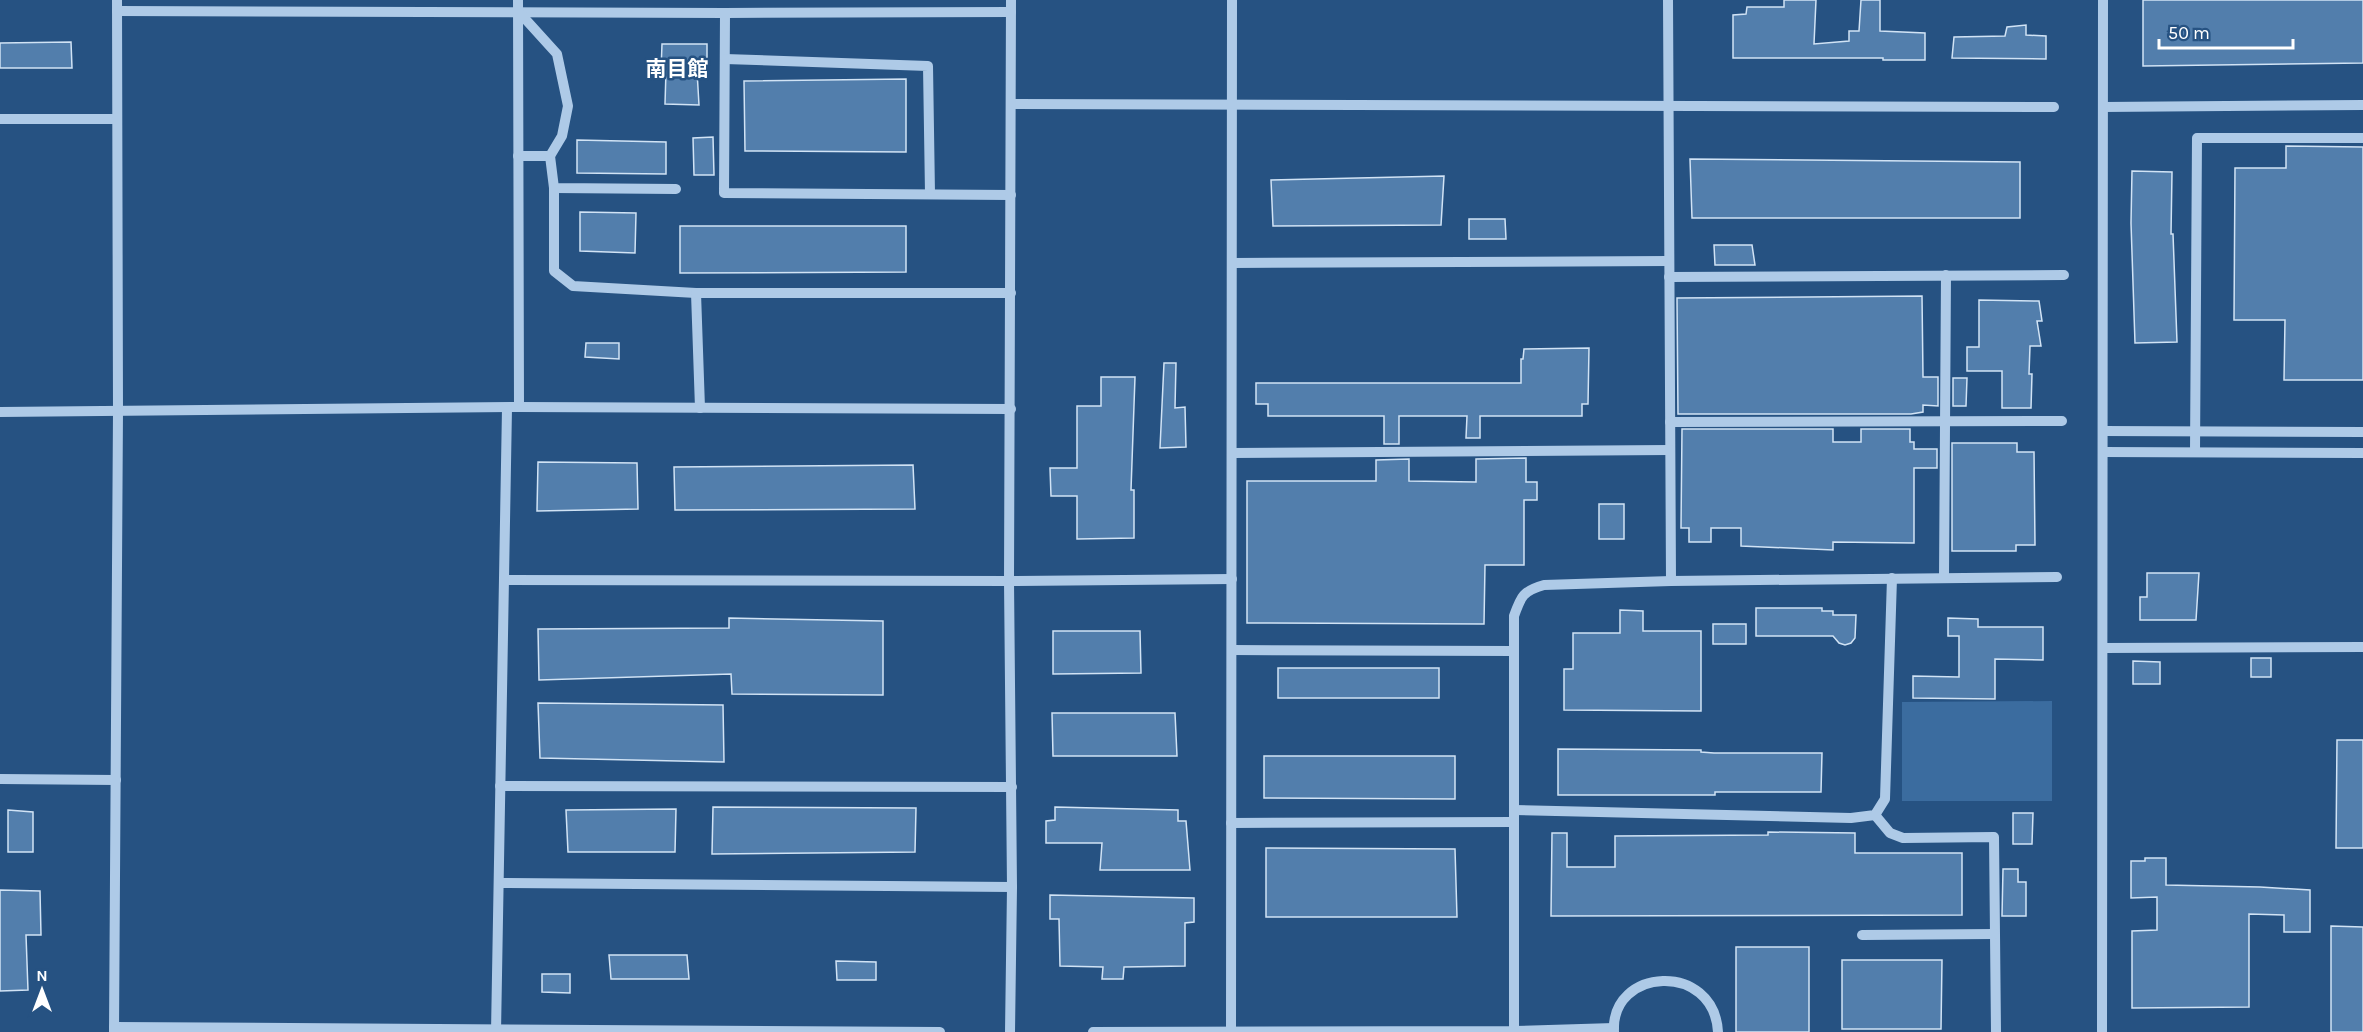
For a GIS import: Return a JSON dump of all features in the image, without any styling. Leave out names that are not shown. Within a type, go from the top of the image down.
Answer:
[{"type":"street","points":[[1010,1032],[1012,887],[1009,582],[1011,0]]},
{"type":"street","points":[[1231,1032],[1232,0]]},
{"type":"street","points":[[1668,0],[1671,581]]},
{"type":"street","points":[[2102,1032],[2103,0]]},
{"type":"street","points":[[940,1032],[114,1029],[118,411],[117,5],[518,6],[725,13],[1011,12]]},
{"type":"street","points":[[518,6],[519,407]]},
{"type":"street","points":[[518,6],[557,54],[568,106],[562,136],[550,156],[554,188],[554,271],[573,286],[696,293],[1011,293]]},
{"type":"street","points":[[725,13],[724,193],[1011,195]]},
{"type":"street","points":[[725,59],[928,66],[930,195]]},
{"type":"street","points":[[1011,104],[2054,107]]},
{"type":"street","points":[[2103,107],[2363,105]]},
{"type":"street","points":[[0,119],[117,119]]},
{"type":"street","points":[[2195,452],[2197,138],[2363,138]]},
{"type":"street","points":[[518,156],[550,156]]},
{"type":"street","points":[[554,188],[676,189]]},
{"type":"street","points":[[1232,263],[1669,261]]},
{"type":"street","points":[[1944,577],[1946,275]]},
{"type":"street","points":[[1669,277],[2064,275]]},
{"type":"street","points":[[696,293],[700,408]]},
{"type":"street","points":[[0,412],[519,407],[1011,409]]},
{"type":"street","points":[[496,1031],[507,408]]},
{"type":"street","points":[[1670,422],[2061,421]]},
{"type":"street","points":[[2103,431],[2363,432]]},
{"type":"street","points":[[1232,453],[1670,450]]},
{"type":"street","points":[[2103,452],[2363,453]]},
{"type":"street","points":[[1514,1031],[1514,616],[1519,600],[1528,590],[1544,585],[1671,581],[2057,577]]},
{"type":"street","points":[[1514,810],[1851,818],[1875,814],[1886,799],[1893,578]]},
{"type":"street","points":[[504,580],[1009,582],[1232,579]]},
{"type":"street","points":[[2103,648],[2363,647]]},
{"type":"street","points":[[1232,650],[1514,651]]},
{"type":"street","points":[[0,779],[116,780]]},
{"type":"street","points":[[500,786],[1012,787]]},
{"type":"street","points":[[1875,814],[1890,833],[1903,838],[1994,837],[1996,1032]]},
{"type":"street","points":[[1231,823],[1514,822]]},
{"type":"street","points":[[499,883],[1012,887]]},
{"type":"street","points":[[1862,935],[1994,934]]},
{"type":"street","points":[[1093,1032],[1614,1030],[1618,1011],[1627,996],[1641,986],[1658,980],[1675,981],[1692,987],[1705,998],[1714,1013],[1718,1032]]},
{"type":"shaded area","points":[[2052,701],[2052,801],[1902,801],[1902,702]]},
{"type":"building","points":[[1784,0],[1816,0],[1814,44],[1849,41],[1849,31],[1859,31],[1861,0],[1880,0],[1880,31],[1925,33],[1925,60],[1733,58],[1733,15],[1746,14],[1747,7],[1784,7]]},
{"type":"building","points":[[2143,0],[2363,0],[2363,63],[2143,66]]},
{"type":"building","points":[[2026,25],[2026,35],[2046,36],[2046,59],[1952,58],[1954,37],[2005,36],[2007,27]]},
{"type":"building","points":[[71,42],[72,68],[0,68],[0,43]]},
{"type":"building","points":[[662,44],[707,44],[707,71],[697,71],[699,105],[665,104],[666,71],[661,71]]},
{"type":"building","points":[[906,79],[906,152],[745,151],[744,81]]},
{"type":"building","points":[[713,137],[714,175],[694,175],[693,138]]},
{"type":"building","points":[[577,140],[666,142],[666,174],[577,173]]},
{"type":"building","points":[[2286,146],[2363,147],[2363,380],[2284,380],[2285,320],[2234,320],[2235,168],[2286,168]]},
{"type":"building","points":[[1690,159],[2020,162],[2020,218],[1692,218]]},
{"type":"building","points":[[2132,171],[2172,172],[2171,234],[2173,234],[2177,342],[2135,343],[2131,223]]},
{"type":"building","points":[[1444,176],[1441,225],[1273,226],[1271,180]]},
{"type":"building","points":[[580,212],[636,213],[635,253],[580,251]]},
{"type":"building","points":[[1469,219],[1505,219],[1506,239],[1469,239]]},
{"type":"building","points":[[680,226],[906,226],[906,272],[680,273]]},
{"type":"building","points":[[1714,245],[1752,245],[1755,265],[1715,265]]},
{"type":"building","points":[[1922,296],[1923,377],[1938,377],[1938,406],[1923,405],[1923,412],[1911,414],[1678,414],[1677,298]]},
{"type":"building","points":[[1979,300],[2039,301],[2042,321],[2037,321],[2041,346],[2030,346],[2031,408],[2002,408],[2002,371],[1967,371],[1967,347],[1979,347]]},
{"type":"building","points":[[586,343],[619,343],[619,359],[585,357]]},
{"type":"building","points":[[1589,348],[1588,404],[1582,404],[1582,416],[1480,416],[1480,438],[1466,438],[1467,416],[1399,416],[1399,444],[1384,444],[1384,416],[1268,416],[1268,404],[1256,404],[1256,383],[1521,383],[1521,359],[1523,359],[1524,349]]},
{"type":"building","points":[[1164,363],[1176,363],[1175,408],[1185,407],[1186,447],[1160,448]]},
{"type":"building","points":[[1101,377],[1135,377],[1131,490],[1134,490],[1134,538],[1077,539],[1077,496],[1051,496],[1050,468],[1077,468],[1077,406],[1101,406]]},
{"type":"building","points":[[1953,378],[1967,378],[1966,406],[1953,406]]},
{"type":"building","points":[[1682,429],[1833,429],[1833,442],[1861,442],[1861,429],[1910,429],[1910,442],[1914,442],[1914,449],[1937,449],[1937,468],[1914,468],[1914,543],[1833,542],[1833,550],[1741,546],[1741,528],[1711,528],[1711,542],[1689,542],[1689,528],[1681,528]]},
{"type":"building","points":[[1952,443],[2017,443],[2017,452],[2034,452],[2035,545],[2016,545],[2016,551],[1952,551]]},
{"type":"building","points":[[1526,458],[1526,482],[1537,482],[1537,500],[1524,500],[1524,565],[1485,565],[1484,624],[1247,623],[1247,481],[1376,481],[1376,460],[1409,459],[1409,481],[1476,482],[1476,459]]},
{"type":"building","points":[[538,462],[637,463],[638,509],[537,511]]},
{"type":"building","points":[[913,465],[915,509],[675,510],[674,467]]},
{"type":"building","points":[[1599,504],[1624,504],[1624,539],[1599,539]]},
{"type":"building","points":[[2147,573],[2199,573],[2196,620],[2140,620],[2140,597],[2147,597]]},
{"type":"building","points":[[1756,608],[1822,608],[1822,611],[1833,611],[1833,615],[1856,615],[1855,638],[1851,643],[1845,645],[1839,643],[1833,636],[1756,636]]},
{"type":"building","points":[[1620,610],[1643,611],[1643,631],[1701,631],[1701,711],[1564,710],[1564,669],[1573,669],[1573,633],[1620,633]]},
{"type":"building","points":[[729,618],[883,621],[883,695],[732,694],[731,674],[539,680],[538,629],[729,628]]},
{"type":"building","points":[[1948,618],[1978,619],[1978,627],[2043,627],[2043,660],[1995,659],[1995,699],[1913,698],[1913,676],[1959,677],[1959,636],[1948,636]]},
{"type":"building","points":[[1713,624],[1746,624],[1746,644],[1713,644]]},
{"type":"building","points":[[1053,631],[1140,631],[1141,673],[1053,674]]},
{"type":"building","points":[[2251,658],[2271,658],[2271,677],[2251,677]]},
{"type":"building","points":[[2133,661],[2160,662],[2160,684],[2133,684]]},
{"type":"building","points":[[1278,668],[1439,668],[1439,698],[1278,698]]},
{"type":"building","points":[[538,703],[723,705],[724,762],[540,758]]},
{"type":"building","points":[[1052,713],[1175,713],[1177,756],[1053,756]]},
{"type":"building","points":[[2337,740],[2363,740],[2363,848],[2336,848]]},
{"type":"building","points":[[1558,749],[1822,753],[1821,792],[1558,795]]},
{"type":"building","points":[[1264,756],[1455,756],[1455,799],[1264,798]]},
{"type":"building","points":[[713,807],[916,808],[915,852],[712,854]]},
{"type":"building","points":[[1055,807],[1178,810],[1178,821],[1186,821],[1190,870],[1100,870],[1102,843],[1046,843],[1046,821],[1055,820]]},
{"type":"building","points":[[676,809],[675,852],[568,852],[566,810]]},
{"type":"building","points":[[8,810],[33,812],[33,852],[8,852]]},
{"type":"building","points":[[2013,813],[2033,813],[2032,844],[2013,844]]},
{"type":"building","points":[[1768,832],[1855,833],[1855,853],[1962,853],[1962,915],[1551,916],[1552,833],[1567,833],[1567,867],[1615,867],[1615,836],[1768,835]]},
{"type":"building","points":[[1266,848],[1455,849],[1457,917],[1266,917]]},
{"type":"building","points":[[2145,858],[2166,858],[2166,885],[2310,890],[2310,932],[2284,932],[2284,915],[2249,914],[2249,1007],[2132,1008],[2132,931],[2157,930],[2157,897],[2131,898],[2131,861],[2145,861]]},
{"type":"building","points":[[2003,869],[2018,869],[2018,882],[2026,882],[2026,916],[2002,916]]},
{"type":"building","points":[[0,890],[40,891],[41,935],[26,935],[28,990],[0,991]]},
{"type":"building","points":[[1050,895],[1194,898],[1194,922],[1185,923],[1185,966],[1124,967],[1123,979],[1102,979],[1103,967],[1060,966],[1059,919],[1050,919]]},
{"type":"building","points":[[2331,926],[2363,927],[2363,1032],[2331,1032]]},
{"type":"building","points":[[1736,947],[1809,947],[1809,1032],[1736,1032]]},
{"type":"building","points":[[609,955],[687,955],[689,979],[611,979]]},
{"type":"building","points":[[1842,960],[1942,960],[1941,1029],[1842,1029]]},
{"type":"building","points":[[836,961],[876,962],[876,980],[837,980]]},
{"type":"building","points":[[542,974],[570,974],[570,993],[542,992]]},
{"type":"district","name":"南目館","points":[[677,69]]}]
